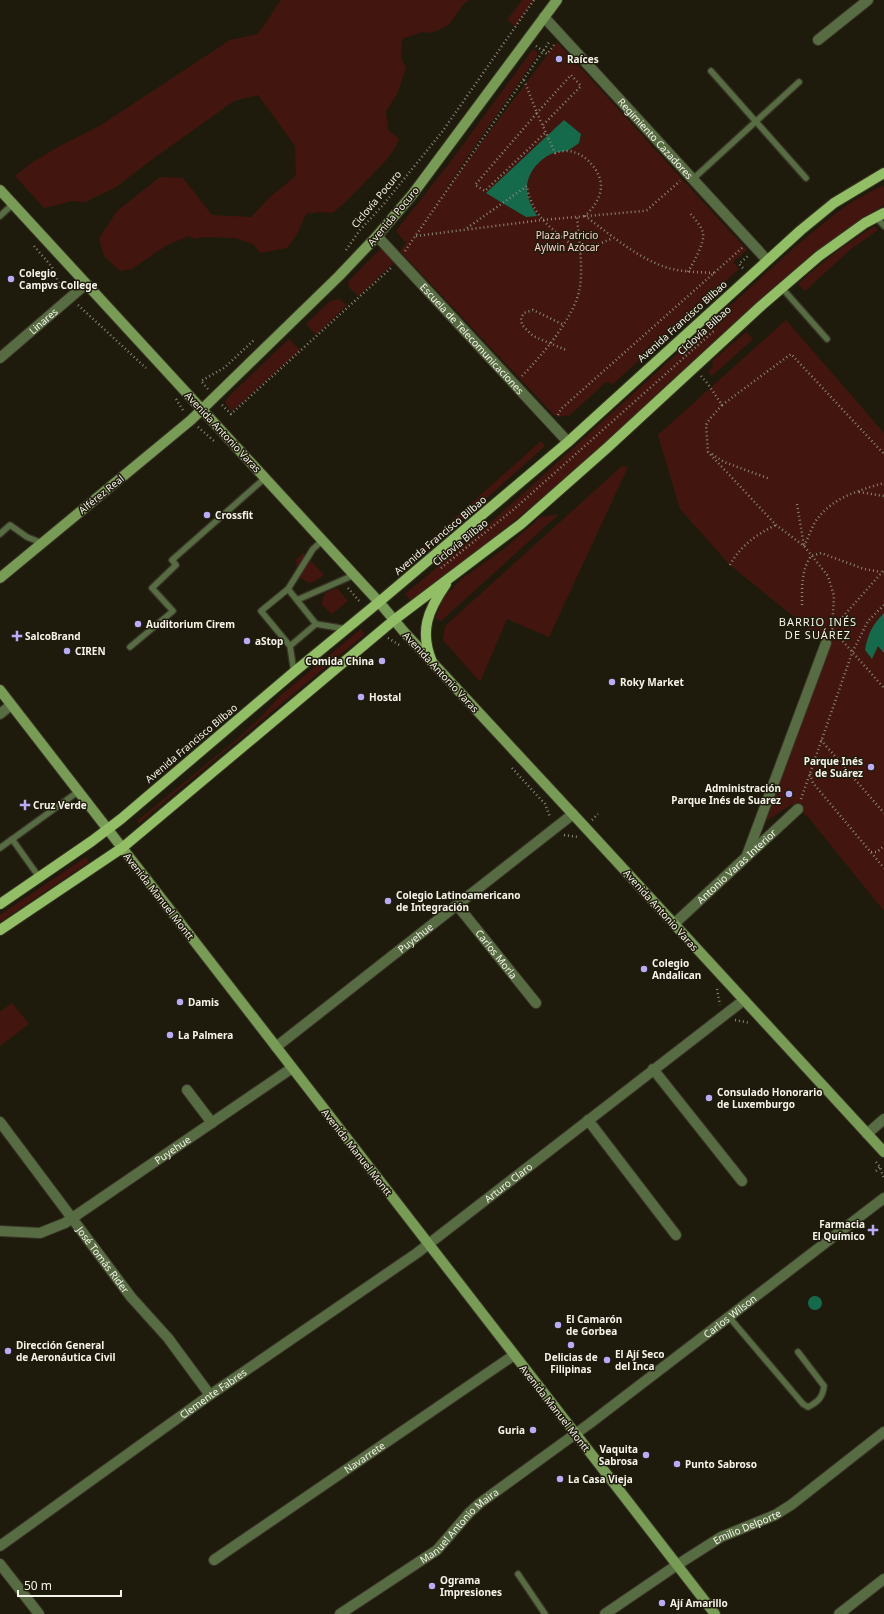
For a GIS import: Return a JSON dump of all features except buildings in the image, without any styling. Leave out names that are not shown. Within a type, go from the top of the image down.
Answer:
[{"type":"main road","name":"Avenida Pocuro","points":[[202,410],[288,327],[377,236],[412,195],[557,0]]},
{"type":"main road","name":"Avenida Francisco Bilbao","points":[[0,904],[108,829],[568,442],[801,230],[834,203],[883,174]]},
{"type":"main road","name":"Avenida Antonio Varas","points":[[0,190],[379,602],[404,633],[884,1152]]},
{"type":"main road","points":[[0,930],[122,848],[394,620],[521,524],[607,448],[782,288],[830,248],[864,223],[880,215]]},
{"type":"main road","name":"Alférez Real","points":[[0,578],[202,410]]},
{"type":"main road","points":[[432,662],[425,641],[426,624],[436,601],[451,577]]},
{"type":"main road","name":"Avenida Manuel Montt","points":[[0,690],[715,1614]]},
{"type":"street","points":[[818,40],[868,0]]},
{"type":"street","name":"Regimiento Cazadores","points":[[544,17],[690,176],[748,245],[767,260]]},
{"type":"street","name":"Escuela de Telecomunicaciones","points":[[377,236],[568,442]]},
{"type":"street","name":"Linares","points":[[0,358],[86,284]]},
{"type":"street","points":[[747,855],[826,643]]},
{"type":"street","points":[[0,714],[11,705]]},
{"type":"street","name":"Antonio Varas Interior","points":[[674,924],[798,809]]},
{"type":"street","name":"Puyehue","points":[[276,1047],[573,814]]},
{"type":"street","name":"Carlos Morla","points":[[457,906],[536,1003]]},
{"type":"street","name":"Arturo Claro","points":[[429,1244],[744,1000]]},
{"type":"street","name":"Puyehue","points":[[0,1231],[40,1233],[57,1228],[292,1068]]},
{"type":"street","points":[[654,1069],[742,1181]]},
{"type":"street","points":[[187,1090],[212,1123]]},
{"type":"street","points":[[867,1134],[884,1119]]},
{"type":"street","points":[[588,1120],[676,1235]]},
{"type":"street","name":"José Tomás Rider","points":[[0,1122],[132,1297],[168,1338],[210,1394]]},
{"type":"street","name":"Carlos Wilson","points":[[576,1435],[884,1198]]},
{"type":"street","name":"Clemente Fabres","points":[[0,1546],[210,1394],[429,1244]]},
{"type":"street","name":"Navarrete","points":[[214,1560],[514,1355]]},
{"type":"street","name":"Emilio Delporte","points":[[605,1614],[676,1565],[721,1537],[768,1518],[791,1505],[884,1432]]},
{"type":"street","name":"Manuel Antonio Maira","points":[[340,1614],[437,1550],[469,1513],[480,1503],[576,1435]]},
{"type":"street","points":[[0,1564],[39,1614]]},
{"type":"street","points":[[839,1614],[884,1579]]},
{"type":"lane","points":[[710,71],[806,178]]},
{"type":"lane","points":[[690,176],[799,82]]},
{"type":"lane","points":[[0,216],[13,204]]},
{"type":"lane","points":[[880,215],[884,226]]},
{"type":"lane","points":[[782,288],[827,339]]},
{"type":"lane","points":[[130,647],[173,610],[152,588],[176,565],[172,560],[265,478]]},
{"type":"lane","points":[[1,531],[10,525],[27,537],[42,543]]},
{"type":"lane","points":[[294,672],[290,646],[261,611],[288,589],[313,549],[322,540]]},
{"type":"lane","points":[[297,600],[354,575]]},
{"type":"lane","points":[[288,589],[316,624],[346,629]]},
{"type":"lane","points":[[290,646],[316,624]]},
{"type":"lane","points":[[0,848],[78,791]]},
{"type":"lane","points":[[12,840],[39,877]]},
{"type":"lane","points":[[729,1317],[802,1404],[808,1407],[816,1403],[823,1395],[824,1386],[798,1352]]},
{"type":"lane","points":[[518,1574],[545,1614]]},
{"type":"path","name":"Ciclovía Pocuro","points":[[345,252],[360,230],[383,205],[442,132],[534,0]]},
{"type":"path","points":[[513,29],[547,54],[557,42]]},
{"type":"path","points":[[231,414],[355,303],[399,259],[544,51],[556,30]]},
{"type":"path","points":[[543,125],[581,86],[571,75],[475,185],[485,191],[546,132]]},
{"type":"path","points":[[524,80],[555,153],[561,151],[573,152],[588,161],[600,177],[601,187],[598,196],[594,206],[585,216]]},
{"type":"path","points":[[416,236],[542,220],[647,210],[690,176]]},
{"type":"path","points":[[465,229],[527,186],[530,200],[542,220],[581,252]]},
{"type":"path","points":[[688,272],[699,251],[703,234],[698,223],[689,212]]},
{"type":"path","points":[[585,216],[614,238],[648,259],[668,268],[688,272],[714,273]]},
{"type":"path","points":[[514,384],[550,343],[572,311],[579,292],[581,272],[581,252],[577,217]]},
{"type":"path","points":[[581,252],[614,238]]},
{"type":"path","points":[[33,245],[52,267],[60,286]]},
{"type":"path","points":[[554,426],[561,409],[714,273],[748,245],[750,254],[739,264],[750,276]]},
{"type":"path","points":[[562,324],[533,310],[524,313],[521,318],[522,326],[533,336],[566,350]]},
{"type":"path","name":"Ciclovía Bilbao","points":[[440,569],[513,510],[721,325]]},
{"type":"path","points":[[201,381],[224,368],[258,336]]},
{"type":"path","points":[[884,454],[791,354],[722,405],[708,420],[706,425],[708,452],[776,525],[804,546],[828,576],[832,585],[834,596],[832,629],[884,688]]},
{"type":"path","points":[[694,368],[708,384],[722,405]]},
{"type":"path","points":[[708,452],[724,462],[770,479]]},
{"type":"path","points":[[804,546],[817,519],[824,511],[837,501],[884,483]]},
{"type":"path","points":[[858,492],[884,496]]},
{"type":"path","points":[[797,504],[804,546]]},
{"type":"path","points":[[730,565],[737,553],[748,542],[776,525]]},
{"type":"path","points":[[802,605],[804,569],[811,556],[821,553],[864,569],[881,572]]},
{"type":"path","points":[[826,643],[832,629],[884,570]]},
{"type":"path","points":[[798,809],[852,653],[868,621],[884,605]]},
{"type":"path","points":[[394,643],[404,633]]},
{"type":"path","points":[[821,740],[884,813]]},
{"type":"path","points":[[810,772],[810,778],[813,783],[884,868]]},
{"type":"path","points":[[563,837],[569,838],[575,834]]},
{"type":"path","points":[[870,852],[877,852],[884,846]]},
{"type":"path","points":[[876,1171],[884,1163]]},
{"type":"green space","points":[[281,0],[469,0],[463,5],[449,25],[432,33],[422,32],[402,39],[401,58],[406,68],[397,94],[386,111],[388,130],[399,139],[396,145],[390,155],[348,200],[332,213],[319,212],[306,214],[296,236],[287,248],[260,253],[253,244],[235,238],[204,237],[195,239],[189,236],[167,245],[132,269],[120,271],[104,256],[99,238],[117,211],[160,177],[183,178],[212,215],[251,217],[271,196],[296,176],[295,146],[258,95],[234,101],[116,187],[85,202],[73,201],[44,208],[15,176],[30,164],[56,148],[101,125],[230,40],[258,34]]},
{"type":"green space","points":[[522,0],[534,0],[516,26],[507,20]]},
{"type":"green space","name":"Plaza Patricio Aylwin Azócar","points":[[557,42],[747,250],[733,262],[739,269],[613,384],[606,382],[570,415],[559,417],[554,415],[400,251],[406,243],[396,231],[451,161],[533,49],[537,52],[537,56],[438,200]]},
{"type":"green space","points":[[884,186],[884,205],[846,229],[812,256],[578,467],[483,547],[411,601],[405,594],[488,525],[796,246],[836,213],[857,199]]},
{"type":"green space","points":[[875,226],[878,230],[851,249],[805,291],[798,284],[835,253]]},
{"type":"green space","points":[[381,248],[385,248],[395,262],[358,296],[349,287],[348,282]]},
{"type":"green space","points":[[339,299],[347,305],[316,335],[306,324],[330,301]]},
{"type":"green space","name":"Parque Inés de Suárez","points":[[786,320],[884,433],[884,911],[808,817],[792,804],[762,824],[830,646],[730,565],[680,509],[658,435]]},
{"type":"green space","points":[[746,332],[753,339],[712,376],[708,371],[713,367],[712,361]]},
{"type":"green space","points":[[289,339],[300,350],[232,411],[225,403],[228,397]]},
{"type":"green space","points":[[541,441],[545,446],[461,521],[397,575],[394,572]]},
{"type":"green space","points":[[622,466],[628,467],[549,637],[507,619],[480,682],[443,640],[445,626]]},
{"type":"green space","points":[[559,514],[441,621],[435,618],[444,598],[460,580],[504,549],[541,517]]},
{"type":"green space","points":[[303,553],[324,575],[309,583],[297,576],[296,560]]},
{"type":"green space","points":[[337,588],[348,601],[332,614],[322,605],[322,601],[324,596],[330,590]]},
{"type":"green space","points":[[361,629],[365,634],[139,823],[137,821],[237,739],[261,717],[281,695]]},
{"type":"green space","points":[[86,857],[89,862],[0,922],[0,915]]},
{"type":"green space","points":[[12,1003],[29,1024],[0,1046],[0,1012]]},
{"type":"shaded area","points":[[564,120],[581,134],[579,143],[569,150],[553,153],[546,157],[540,161],[532,171],[527,183],[527,190],[529,201],[537,216],[526,217],[486,193]]},
{"type":"shaded area","points":[[884,613],[884,653],[878,646],[872,659],[865,650],[866,644],[869,634],[876,622]]},
{"type":"shaded area","points":[[812,1296],[818,1296],[822,1300],[822,1306],[818,1310],[812,1310],[808,1306],[808,1300]]},
{"type":"place","name":"Raíces","points":[[559,59]]},
{"type":"place","name":"Colegio Campvs College","points":[[11,279]]},
{"type":"place","name":"Crossfit","points":[[207,515]]},
{"type":"place","name":"Auditorium Cirem","points":[[138,624]]},
{"type":"place","name":"SalcoBrand","points":[[17,636]]},
{"type":"place","name":"aStop","points":[[247,641]]},
{"type":"place","name":"CIREN","points":[[67,651]]},
{"type":"place","name":"Comida China","points":[[382,661]]},
{"type":"place","name":"Roky Market","points":[[612,682]]},
{"type":"place","name":"Hostal","points":[[361,697]]},
{"type":"place","name":"Parque Inés de Suárez","points":[[871,767]]},
{"type":"place","name":"Administración Parque Inés de Suarez","points":[[789,794]]},
{"type":"place","name":"Cruz Verde","points":[[25,805]]},
{"type":"place","name":"Colegio Latinoamericano de Integración","points":[[388,901]]},
{"type":"place","name":"Colegio Andalican","points":[[644,969]]},
{"type":"place","name":"Damis","points":[[180,1002]]},
{"type":"place","name":"La Palmera","points":[[170,1035]]},
{"type":"place","name":"Consulado Honorario de Luxemburgo","points":[[709,1098]]},
{"type":"place","name":"Farmacia El Químico","points":[[873,1230]]},
{"type":"place","name":"El Camarón de Gorbea","points":[[558,1325]]},
{"type":"place","name":"Delicias de Filipinas","points":[[571,1345]]},
{"type":"place","name":"Dirección General de Aeronáutica Civil","points":[[8,1351]]},
{"type":"place","name":"El Ají Seco del Inca","points":[[607,1360]]},
{"type":"place","name":"Guria","points":[[533,1430]]},
{"type":"place","name":"Vaquita Sabrosa","points":[[646,1455]]},
{"type":"place","name":"Punto Sabroso","points":[[677,1464]]},
{"type":"place","name":"La Casa Vieja","points":[[560,1479]]},
{"type":"place","name":"Ograma Impresiones","points":[[432,1586]]},
{"type":"place","name":"Ají Amarillo","points":[[662,1603]]},
{"type":"district","name":"BARRIO INÉS DE SUÁREZ","points":[[818,627]]}]
